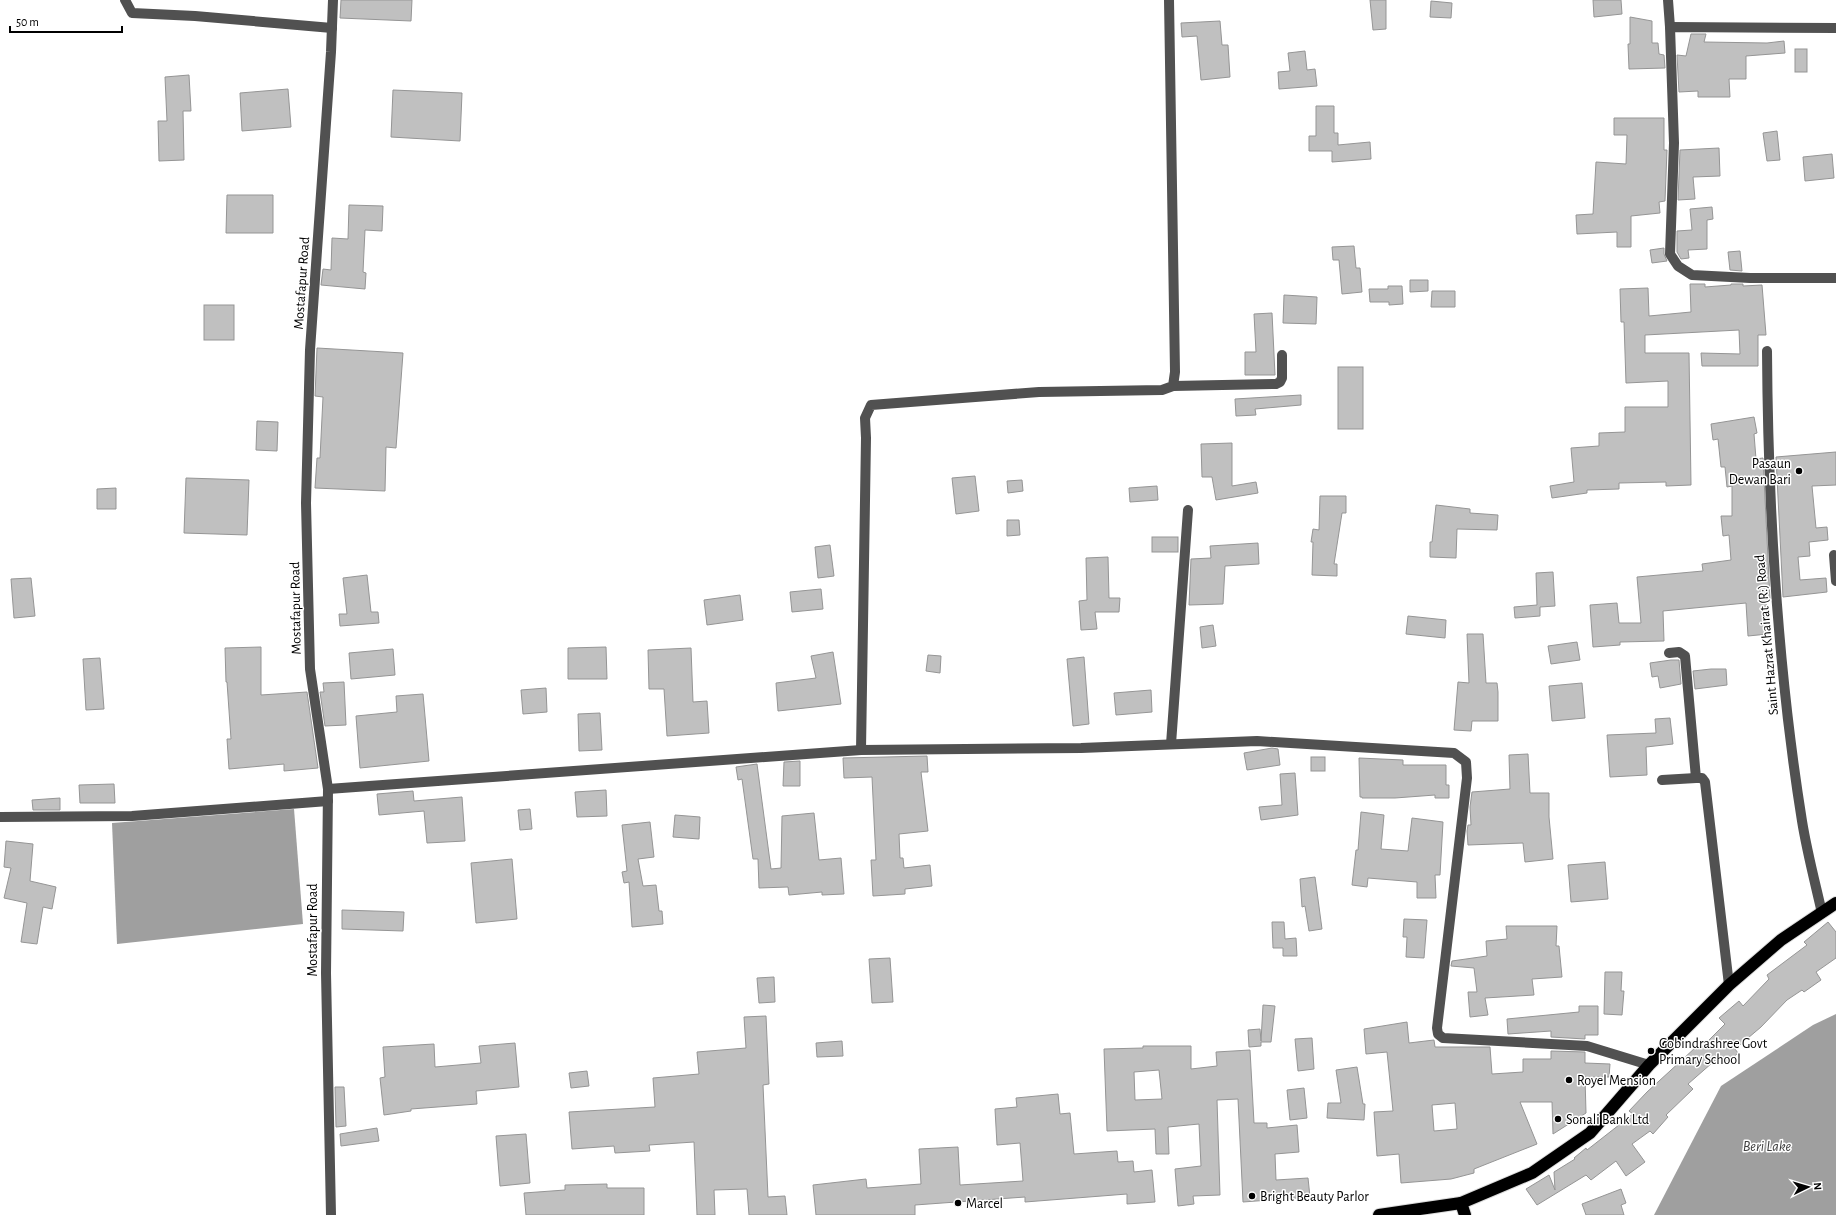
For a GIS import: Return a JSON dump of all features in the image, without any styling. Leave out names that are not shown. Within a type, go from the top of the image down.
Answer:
[{"type":"highway","points":[[1378,1215],[1462,1203],[1532,1173],[1590,1133],[1649,1065],[1729,985],[1781,940],[1836,903]]},
{"type":"highway","points":[[1462,1203],[1465,1215]]},
{"type":"street","points":[[125,0],[132,13],[195,16],[332,28]]},
{"type":"street","name":"Mostafapur Road","points":[[331,1215],[326,973],[328,789],[310,669],[306,503],[310,350],[333,0]]},
{"type":"street","points":[[1169,0],[1175,372],[1173,386]]},
{"type":"street","points":[[1668,0],[1674,143],[1670,254],[1678,266],[1692,275],[1750,278],[1836,278]]},
{"type":"street","points":[[1670,27],[1836,28]]},
{"type":"street","name":"Saint Hazrat Khairat (R:) Road","points":[[1768,351],[1768,462],[1775,590],[1785,702],[1802,822],[1822,913]]},
{"type":"street","points":[[861,750],[866,438],[865,418],[871,405],[1039,392],[1162,390],[1173,386],[1276,384],[1280,382],[1282,378],[1282,355]]},
{"type":"street","points":[[1171,744],[1188,510]]},
{"type":"street","points":[[1834,555],[1836,581]]},
{"type":"street","points":[[1669,653],[1679,652],[1685,656],[1696,778]]},
{"type":"street","points":[[328,789],[861,750],[1082,748],[1257,741],[1454,753],[1466,762],[1467,778],[1437,1028],[1438,1034],[1444,1038],[1587,1046],[1649,1065]]},
{"type":"street","points":[[1662,780],[1702,778],[1705,782],[1729,985]]},
{"type":"street","points":[[0,817],[132,816],[328,801]]},
{"type":"water","points":[[294,809],[303,924],[117,944],[112,823]]},
{"type":"water","name":"Beri Lake","points":[[1836,1014],[1836,1215],[1654,1215],[1721,1086],[1813,1025]]},
{"type":"building","points":[[341,0],[412,0],[411,21],[340,18]]},
{"type":"building","points":[[1370,0],[1386,0],[1386,29],[1373,30]]},
{"type":"building","points":[[1593,0],[1621,0],[1622,14],[1594,17]]},
{"type":"building","points":[[1431,1],[1452,3],[1451,18],[1430,17]]},
{"type":"building","points":[[1630,17],[1652,21],[1652,43],[1658,43],[1659,54],[1664,55],[1665,68],[1629,69],[1628,44],[1630,44]]},
{"type":"building","points":[[1220,21],[1222,45],[1228,45],[1230,77],[1201,80],[1197,36],[1182,37],[1181,23]]},
{"type":"building","points":[[1691,34],[1706,34],[1704,42],[1767,43],[1784,41],[1785,53],[1746,56],[1746,79],[1729,79],[1730,97],[1698,97],[1698,91],[1679,92],[1677,55],[1686,56]]},
{"type":"building","points":[[1795,49],[1807,49],[1807,72],[1795,72]]},
{"type":"building","points":[[1305,51],[1307,70],[1315,69],[1317,86],[1279,89],[1278,72],[1290,71],[1288,53]]},
{"type":"building","points":[[189,75],[191,111],[183,111],[184,160],[159,161],[158,121],[167,121],[165,77]]},
{"type":"building","points":[[288,89],[291,127],[242,131],[240,93]]},
{"type":"building","points":[[393,90],[462,93],[460,141],[391,137]]},
{"type":"building","points":[[1316,106],[1334,106],[1334,133],[1338,133],[1338,145],[1370,142],[1371,159],[1332,162],[1332,151],[1309,151],[1309,136],[1316,136]]},
{"type":"building","points":[[1614,118],[1664,118],[1664,150],[1667,150],[1665,201],[1659,202],[1660,213],[1631,216],[1631,247],[1617,247],[1617,232],[1577,234],[1576,215],[1593,214],[1596,162],[1626,164],[1627,135],[1614,135]]},
{"type":"building","points":[[1777,131],[1780,160],[1767,161],[1763,133]]},
{"type":"building","points":[[1719,148],[1720,176],[1693,177],[1695,199],[1678,200],[1680,150]]},
{"type":"building","points":[[1832,154],[1834,178],[1805,181],[1803,157]]},
{"type":"building","points":[[227,195],[273,195],[273,233],[226,233]]},
{"type":"building","points":[[349,205],[383,206],[382,231],[365,230],[363,272],[366,273],[365,289],[321,285],[323,269],[331,270],[332,238],[348,239]]},
{"type":"building","points":[[1712,207],[1713,219],[1707,220],[1707,249],[1688,250],[1689,258],[1681,259],[1677,252],[1677,231],[1692,230],[1690,209]]},
{"type":"building","points":[[1354,246],[1356,268],[1360,268],[1362,292],[1342,294],[1339,260],[1333,260],[1332,247]]},
{"type":"building","points":[[1664,248],[1664,254],[1667,261],[1652,263],[1650,250]]},
{"type":"building","points":[[1740,251],[1742,271],[1730,270],[1728,252]]},
{"type":"building","points":[[1410,280],[1428,280],[1428,291],[1410,292]]},
{"type":"building","points":[[1690,284],[1705,284],[1705,287],[1731,284],[1743,284],[1743,286],[1762,285],[1766,335],[1758,335],[1758,366],[1702,366],[1701,353],[1740,354],[1739,330],[1645,335],[1645,353],[1689,353],[1691,485],[1666,486],[1666,482],[1619,483],[1619,489],[1587,490],[1587,493],[1552,498],[1550,486],[1574,482],[1571,448],[1599,446],[1599,433],[1625,432],[1625,407],[1668,407],[1668,381],[1626,383],[1624,322],[1621,322],[1620,289],[1648,288],[1649,316],[1691,312]]},
{"type":"building","points":[[1388,286],[1402,286],[1403,304],[1389,305],[1389,302],[1370,302],[1369,289],[1388,289]]},
{"type":"building","points":[[1432,291],[1455,291],[1455,307],[1431,307]]},
{"type":"building","points":[[1284,295],[1317,297],[1316,324],[1283,323]]},
{"type":"building","points":[[204,305],[234,305],[234,340],[204,340]]},
{"type":"building","points":[[1272,313],[1275,375],[1245,375],[1245,352],[1256,352],[1254,314]]},
{"type":"building","points":[[317,348],[403,353],[396,448],[386,447],[385,491],[315,488],[317,458],[320,458],[323,397],[315,396]]},
{"type":"building","points":[[1338,367],[1363,367],[1363,429],[1338,429]]},
{"type":"building","points":[[1301,395],[1301,405],[1255,409],[1256,415],[1236,416],[1235,399]]},
{"type":"building","points":[[1754,417],[1757,433],[1754,434],[1756,459],[1763,458],[1770,599],[1766,600],[1768,634],[1748,636],[1746,603],[1663,611],[1664,641],[1620,642],[1620,645],[1593,647],[1590,605],[1617,603],[1619,623],[1641,623],[1637,577],[1703,571],[1702,564],[1731,560],[1729,535],[1723,536],[1721,516],[1732,516],[1732,486],[1727,487],[1725,467],[1721,467],[1718,439],[1713,440],[1711,424]]},
{"type":"building","points":[[257,421],[278,422],[277,451],[256,450]]},
{"type":"building","points":[[1232,443],[1232,486],[1256,482],[1258,493],[1216,500],[1212,477],[1202,477],[1201,444]]},
{"type":"building","points":[[1836,452],[1836,485],[1812,486],[1816,528],[1827,527],[1828,540],[1809,542],[1810,556],[1798,557],[1800,580],[1826,578],[1827,592],[1783,597],[1776,457]]},
{"type":"building","points":[[975,476],[979,511],[956,514],[952,478]]},
{"type":"building","points":[[186,478],[249,480],[247,535],[184,533]]},
{"type":"building","points":[[1022,480],[1023,491],[1008,493],[1007,481]]},
{"type":"building","points":[[1157,486],[1158,500],[1130,502],[1129,488]]},
{"type":"building","points":[[116,488],[116,509],[97,509],[97,489]]},
{"type":"building","points":[[1320,496],[1346,496],[1346,513],[1342,513],[1334,564],[1337,564],[1337,576],[1312,575],[1313,542],[1311,542],[1313,529],[1319,530]]},
{"type":"building","points":[[1436,505],[1470,509],[1470,513],[1498,515],[1497,530],[1457,529],[1456,558],[1430,557],[1430,542],[1432,542]]},
{"type":"building","points":[[1007,520],[1019,520],[1020,535],[1007,536]]},
{"type":"building","points":[[1152,537],[1178,537],[1178,552],[1152,552]]},
{"type":"building","points":[[1258,543],[1259,564],[1225,566],[1223,604],[1189,605],[1191,559],[1211,558],[1210,546]]},
{"type":"building","points":[[830,545],[834,576],[818,578],[815,547]]},
{"type":"building","points":[[1108,557],[1109,598],[1120,598],[1119,612],[1095,612],[1097,629],[1081,630],[1079,601],[1087,600],[1086,558]]},
{"type":"building","points":[[1553,572],[1555,606],[1540,607],[1540,616],[1515,618],[1514,607],[1537,605],[1536,573]]},
{"type":"building","points":[[367,575],[371,612],[378,612],[379,623],[340,626],[339,614],[347,614],[343,578]]},
{"type":"building","points":[[31,578],[35,616],[14,618],[11,579]]},
{"type":"building","points":[[821,589],[823,609],[792,612],[790,592]]},
{"type":"building","points":[[740,595],[743,620],[707,625],[704,600]]},
{"type":"building","points":[[1408,616],[1446,620],[1445,638],[1406,634]]},
{"type":"building","points":[[1213,625],[1216,646],[1202,648],[1200,627]]},
{"type":"building","points":[[1467,634],[1483,634],[1486,683],[1497,683],[1498,692],[1498,721],[1472,721],[1471,731],[1454,730],[1458,682],[1469,683]]},
{"type":"building","points":[[1577,642],[1580,660],[1551,664],[1548,646]]},
{"type":"building","points":[[261,647],[261,695],[307,692],[318,768],[284,771],[284,764],[229,769],[227,739],[231,739],[226,682],[225,648]]},
{"type":"building","points":[[606,647],[607,679],[568,679],[568,648]]},
{"type":"building","points":[[691,648],[693,702],[707,701],[709,733],[667,736],[664,689],[649,689],[648,650]]},
{"type":"building","points":[[393,649],[395,675],[351,679],[349,653]]},
{"type":"building","points":[[833,652],[841,704],[778,711],[776,683],[816,678],[811,656]]},
{"type":"building","points":[[928,655],[941,656],[940,673],[926,671]]},
{"type":"building","points":[[1084,657],[1089,724],[1073,726],[1067,659]]},
{"type":"building","points":[[100,658],[104,709],[86,710],[83,659]]},
{"type":"building","points":[[1679,660],[1681,684],[1660,688],[1658,676],[1652,677],[1650,663]]},
{"type":"building","points":[[1726,669],[1727,685],[1695,689],[1693,671]]},
{"type":"building","points":[[344,682],[346,725],[325,726],[320,692],[324,692],[323,683]]},
{"type":"building","points":[[1582,683],[1585,718],[1552,721],[1549,686]]},
{"type":"building","points":[[546,688],[547,712],[523,714],[521,690]]},
{"type":"building","points":[[1151,690],[1152,712],[1116,715],[1114,693]]},
{"type":"building","points":[[423,694],[429,761],[360,768],[356,716],[397,712],[396,696]]},
{"type":"building","points":[[600,713],[602,750],[579,751],[578,714]]},
{"type":"building","points":[[1670,718],[1673,744],[1646,747],[1647,775],[1610,777],[1607,735],[1656,733],[1655,719]]},
{"type":"building","points":[[1272,748],[1278,749],[1280,765],[1247,770],[1244,753]]},
{"type":"building","points":[[1528,754],[1530,793],[1549,793],[1549,817],[1553,859],[1525,862],[1523,843],[1468,845],[1467,831],[1468,825],[1471,825],[1470,807],[1472,792],[1510,789],[1509,755]]},
{"type":"building","points":[[927,756],[928,772],[921,772],[928,831],[899,834],[900,858],[903,858],[904,868],[930,865],[932,886],[905,889],[905,894],[873,896],[871,860],[876,860],[872,777],[844,778],[843,758]]},
{"type":"building","points":[[1311,757],[1325,757],[1325,771],[1311,771]]},
{"type":"building","points":[[1359,758],[1403,760],[1403,765],[1446,765],[1446,785],[1449,785],[1449,798],[1435,798],[1435,795],[1395,798],[1362,798],[1360,797]]},
{"type":"building","points":[[800,761],[800,786],[783,786],[784,762]]},
{"type":"building","points":[[757,764],[771,869],[781,868],[782,816],[814,813],[819,860],[841,858],[844,894],[822,895],[822,892],[789,895],[788,887],[759,888],[758,859],[753,859],[742,779],[738,780],[736,767]]},
{"type":"building","points":[[1295,773],[1298,815],[1261,820],[1259,807],[1282,805],[1280,774]]},
{"type":"building","points":[[114,784],[115,803],[80,803],[79,785]]},
{"type":"building","points":[[606,790],[607,816],[577,817],[575,792]]},
{"type":"building","points":[[413,791],[414,801],[462,797],[465,841],[427,843],[424,811],[379,815],[377,794]]},
{"type":"building","points":[[60,798],[60,810],[33,810],[32,800]]},
{"type":"building","points":[[530,809],[532,829],[520,830],[518,810]]},
{"type":"building","points":[[1361,812],[1384,815],[1381,849],[1408,851],[1412,818],[1443,822],[1440,875],[1435,875],[1436,898],[1417,898],[1417,882],[1368,878],[1367,887],[1352,885],[1356,850],[1358,850]]},
{"type":"building","points":[[675,815],[700,817],[699,839],[673,837]]},
{"type":"building","points":[[650,822],[654,857],[638,859],[643,886],[656,885],[659,911],[662,911],[663,924],[632,927],[629,882],[624,883],[622,872],[627,871],[622,825]]},
{"type":"building","points":[[6,841],[33,844],[30,881],[56,887],[52,909],[43,907],[37,944],[21,942],[27,903],[4,898],[11,868],[4,867]]},
{"type":"building","points":[[512,859],[517,919],[476,923],[471,863]]},
{"type":"building","points":[[1605,862],[1608,899],[1571,902],[1568,865]]},
{"type":"building","points":[[1315,877],[1322,929],[1309,931],[1305,906],[1302,907],[1300,879]]},
{"type":"building","points":[[342,910],[404,912],[403,931],[342,929]]},
{"type":"building","points":[[1404,919],[1427,920],[1424,958],[1406,957],[1407,937],[1403,937]]},
{"type":"building","points":[[1272,922],[1284,922],[1285,939],[1296,938],[1297,956],[1283,956],[1283,948],[1273,948]]},
{"type":"building","points":[[1828,922],[1836,932],[1836,958],[1816,972],[1821,980],[1804,992],[1802,990],[1787,1000],[1761,1027],[1735,1049],[1738,1053],[1727,1063],[1720,1056],[1688,1084],[1693,1089],[1666,1115],[1668,1117],[1653,1134],[1650,1131],[1632,1144],[1645,1162],[1626,1176],[1616,1161],[1591,1180],[1586,1175],[1537,1205],[1526,1189],[1549,1175],[1555,1190],[1554,1172],[1575,1159],[1574,1158],[1586,1148],[1587,1150],[1633,1114],[1629,1111],[1647,1092],[1697,1046],[1700,1049],[1725,1024],[1719,1018],[1739,1001],[1743,1006],[1769,979],[1767,975],[1807,945],[1804,942]]},
{"type":"building","points":[[1506,926],[1557,926],[1556,946],[1559,946],[1562,977],[1532,979],[1534,995],[1485,998],[1488,1015],[1470,1017],[1468,992],[1477,992],[1474,968],[1451,966],[1452,961],[1487,956],[1486,941],[1507,939]]},
{"type":"building","points":[[890,958],[893,1002],[872,1003],[869,959]]},
{"type":"building","points":[[1605,972],[1622,972],[1621,991],[1624,991],[1622,1015],[1604,1014]]},
{"type":"building","points":[[774,977],[775,1002],[759,1003],[757,978]]},
{"type":"building","points":[[1263,1005],[1275,1006],[1271,1042],[1261,1042],[1261,1046],[1249,1047],[1248,1030],[1260,1029],[1261,1041]]},
{"type":"building","points":[[1579,1006],[1598,1006],[1598,1035],[1585,1035],[1585,1039],[1551,1037],[1551,1031],[1508,1034],[1507,1019],[1579,1012]]},
{"type":"building","points":[[766,1016],[769,1084],[763,1085],[768,1197],[785,1196],[787,1215],[749,1215],[747,1189],[714,1190],[715,1215],[697,1215],[694,1142],[649,1145],[650,1151],[615,1153],[614,1146],[572,1149],[569,1112],[655,1107],[653,1078],[699,1074],[697,1052],[746,1048],[744,1017]]},
{"type":"building","points":[[1407,1022],[1409,1043],[1434,1040],[1435,1047],[1490,1047],[1492,1074],[1523,1072],[1523,1059],[1551,1059],[1551,1051],[1585,1052],[1585,1063],[1610,1064],[1609,1077],[1585,1077],[1586,1113],[1553,1134],[1552,1102],[1520,1102],[1537,1144],[1474,1169],[1474,1173],[1451,1179],[1401,1183],[1399,1154],[1377,1156],[1374,1112],[1393,1111],[1387,1052],[1366,1054],[1364,1029]],"holes":[[[1455,1103],[1457,1129],[1434,1131],[1432,1105]]]},
{"type":"building","points":[[1312,1038],[1314,1069],[1298,1071],[1295,1039]]},
{"type":"building","points":[[842,1041],[843,1056],[817,1057],[816,1043]]},
{"type":"building","points":[[515,1043],[519,1087],[476,1091],[477,1104],[411,1109],[411,1111],[384,1115],[380,1078],[385,1077],[383,1047],[434,1044],[435,1067],[481,1063],[479,1046]]},
{"type":"building","points":[[1143,1046],[1191,1046],[1191,1069],[1217,1066],[1216,1052],[1250,1050],[1254,1123],[1267,1123],[1267,1128],[1297,1125],[1299,1152],[1275,1154],[1276,1180],[1308,1178],[1310,1197],[1243,1202],[1238,1099],[1217,1100],[1220,1195],[1193,1196],[1194,1204],[1178,1206],[1175,1169],[1201,1166],[1199,1124],[1168,1127],[1169,1154],[1156,1154],[1155,1129],[1107,1131],[1104,1049],[1143,1048]],"holes":[[[1159,1070],[1162,1099],[1135,1100],[1134,1072]]]},
{"type":"building","points":[[1357,1067],[1363,1104],[1365,1104],[1364,1120],[1327,1118],[1328,1103],[1341,1103],[1336,1070]]},
{"type":"building","points":[[587,1071],[589,1086],[571,1088],[569,1073]]},
{"type":"building","points":[[335,1087],[344,1087],[346,1126],[336,1127]]},
{"type":"building","points":[[1304,1088],[1307,1118],[1290,1120],[1287,1090]]},
{"type":"building","points":[[1058,1094],[1060,1114],[1070,1113],[1074,1154],[1117,1151],[1118,1162],[1133,1161],[1134,1172],[1152,1170],[1155,1202],[1127,1204],[1127,1194],[1025,1202],[1025,1197],[915,1205],[915,1215],[816,1215],[813,1185],[866,1179],[867,1188],[921,1184],[919,1149],[958,1147],[960,1185],[1023,1181],[1020,1143],[997,1145],[995,1109],[1017,1107],[1016,1098]]},
{"type":"building","points":[[377,1128],[379,1141],[341,1146],[340,1134]]},
{"type":"building","points":[[526,1134],[530,1183],[500,1186],[496,1136]]},
{"type":"building","points":[[607,1184],[607,1188],[644,1188],[644,1215],[526,1215],[524,1193],[565,1190],[565,1185]]},
{"type":"building","points":[[1621,1189],[1626,1203],[1621,1205],[1624,1215],[1586,1215],[1582,1204]]},
{"type":"place","name":"Pasaun Dewan Bari","points":[[1799,471]]},
{"type":"place","name":"Gobindrashree Govt Primary School","points":[[1651,1051]]},
{"type":"place","name":"Royel Mension","points":[[1569,1080]]},
{"type":"place","name":"Sonali Bank Ltd","points":[[1558,1119]]},
{"type":"place","name":"Bright Beauty Parlor","points":[[1252,1196]]},
{"type":"place","name":"Marcel","points":[[958,1203]]}]
